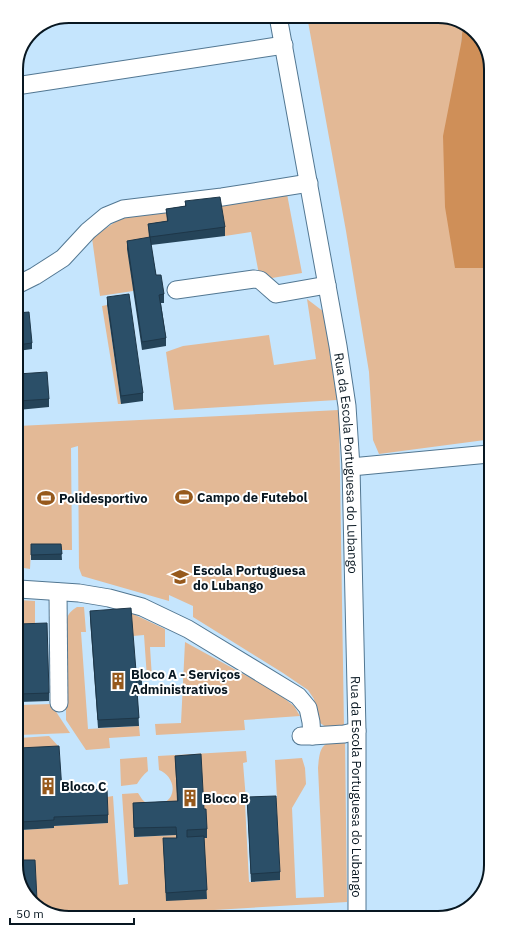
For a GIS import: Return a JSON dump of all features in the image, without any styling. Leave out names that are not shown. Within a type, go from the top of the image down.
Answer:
[{"type":"street","name":"Rua da Escola Portuguesa do Lubango","points":[[279,23],[338,346],[347,406],[351,467],[357,731],[357,911]]},
{"type":"street","points":[[23,85],[284,45]]},
{"type":"street","points":[[23,282],[63,258],[88,231],[106,216],[123,209],[222,197],[309,182]]},
{"type":"street","points":[[176,290],[254,279],[260,280],[276,294],[327,285]]},
{"type":"street","points":[[351,467],[484,454]]},
{"type":"street","points":[[23,589],[79,593],[109,598],[142,607],[188,629],[298,696],[308,708],[311,722],[306,736],[344,734],[357,731]]},
{"type":"street","points":[[58,592],[59,704]]},
{"type":"shaded area","points":[[308,23],[441,23],[453,25],[462,31],[455,268],[484,268],[484,440],[379,454],[373,440],[369,372],[346,231]]},
{"type":"shaded area","points":[[462,31],[478,46],[483,60],[484,69],[484,268],[455,268],[445,207],[443,136]]},
{"type":"shaded area","points":[[287,194],[302,273],[260,280],[251,232],[225,236],[168,230],[150,246],[133,291],[100,296],[92,238],[125,215]]},
{"type":"shaded area","points":[[307,299],[324,312],[337,400],[174,410],[166,352],[183,346],[269,335],[274,365],[316,359]]},
{"type":"shaded area","points":[[107,305],[121,404],[118,404],[102,306]]},
{"type":"shaded area","points":[[339,410],[344,728],[326,727],[320,723],[316,713],[314,699],[308,690],[193,617],[193,606],[169,595],[169,601],[82,576],[79,568],[78,446],[71,448],[72,550],[31,550],[30,569],[23,568],[23,426]]},
{"type":"shaded area","points":[[23,600],[35,601],[35,629],[23,629]]},
{"type":"shaded area","points":[[77,607],[84,607],[86,632],[81,632],[88,729],[139,726],[140,736],[109,738],[110,748],[86,750],[66,720],[66,626],[68,615]]},
{"type":"shaded area","points":[[131,613],[165,629],[165,647],[150,647],[152,678],[147,678],[144,635],[133,636]]},
{"type":"shaded area","points":[[185,642],[276,692],[294,706],[300,716],[244,720],[245,730],[156,735],[155,724],[181,723]]},
{"type":"shaded area","points":[[51,704],[70,733],[23,735],[23,705]]},
{"type":"shaded area","points":[[49,736],[60,748],[23,750],[23,738]]},
{"type":"shaded area","points":[[345,740],[347,902],[197,911],[66,911],[46,905],[29,888],[24,874],[23,865],[23,830],[54,828],[54,826],[108,823],[107,797],[113,796],[119,885],[128,884],[122,794],[138,793],[144,801],[148,803],[162,803],[171,796],[173,788],[171,780],[166,774],[159,770],[158,756],[246,751],[247,762],[243,763],[249,882],[280,880],[275,760],[302,758],[305,768],[306,784],[292,808],[296,898],[324,897],[318,768],[321,750],[324,746],[331,742]],"holes":[[[178,809],[207,838],[187,838],[177,846],[176,835],[134,837]]]},
{"type":"shaded area","points":[[147,757],[148,771],[137,784],[121,786],[120,759]]},
{"type":"building","points":[[220,197],[225,227],[150,237],[148,224],[168,221],[166,209],[186,206],[185,201]]},
{"type":"building","points":[[150,237],[156,275],[161,275],[164,294],[159,295],[166,338],[142,342],[127,241]]},
{"type":"building","points":[[129,294],[143,393],[121,396],[107,297]]},
{"type":"building","points":[[23,312],[29,312],[32,343],[23,344]]},
{"type":"building","points":[[47,372],[49,399],[23,401],[23,374]]},
{"type":"building","points":[[31,544],[61,544],[62,554],[31,555]]},
{"type":"building","name":"Bloco A - Serviços Administrativos","points":[[131,608],[136,671],[142,671],[142,677],[136,677],[139,718],[98,720],[90,611]]},
{"type":"building","points":[[47,623],[49,693],[23,694],[23,624]]},
{"type":"building","name":"Bloco C","points":[[59,746],[62,791],[107,789],[108,815],[54,817],[54,820],[23,822],[23,748]]},
{"type":"building","points":[[201,754],[204,809],[206,809],[207,829],[187,830],[187,837],[204,836],[207,890],[166,893],[163,838],[177,838],[176,827],[134,828],[133,803],[178,801],[175,756]]},
{"type":"building","points":[[276,796],[280,872],[251,874],[247,797]]},
{"type":"building","points":[[23,860],[35,860],[37,897],[29,888],[24,874],[23,865]]},
{"type":"place","name":"Campo de Futebol","points":[[184,497]]},
{"type":"place","name":"Polidesportivo","points":[[46,498]]},
{"type":"place","name":"Escola Portuguesa do Lubango","points":[[180,577]]},
{"type":"place","name":"Bloco A - Serviços Administrativos","points":[[118,681]]},
{"type":"place","name":"Bloco C","points":[[48,786]]},
{"type":"place","name":"Bloco B","points":[[190,798]]}]
